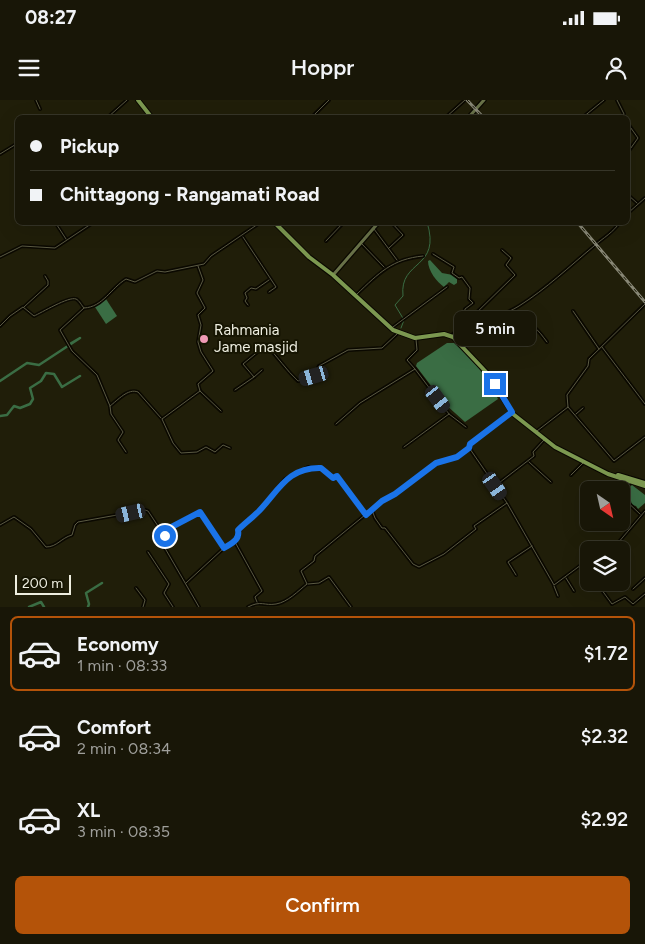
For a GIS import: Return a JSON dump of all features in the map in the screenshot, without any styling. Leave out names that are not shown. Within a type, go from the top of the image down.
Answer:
[{"type":"highway","points":[[136,100],[148,115]]},
{"type":"highway","points":[[278,225],[309,256],[334,274],[397,331],[415,336],[442,332],[453,334],[492,377],[514,411],[566,452],[611,473],[645,485]]},
{"type":"highway","points":[[278,225],[309,257],[333,275],[398,334],[416,338],[444,334],[453,337],[488,374],[512,412],[544,439],[561,451],[608,474],[627,481]]},
{"type":"highway","points":[[630,482],[645,485]]},
{"type":"main road","points":[[471,115],[484,100]]},
{"type":"main road","points":[[334,274],[376,225]]},
{"type":"street","points":[[36,100],[40,109]]},
{"type":"street","points":[[110,115],[127,100]]},
{"type":"street","points":[[313,115],[329,100]]},
{"type":"street","points":[[448,115],[465,100]]},
{"type":"street","points":[[586,115],[604,100]]},
{"type":"street","points":[[617,100],[624,115]]},
{"type":"street","points":[[630,127],[638,138],[630,149]]},
{"type":"street","points":[[0,154],[15,145]]},
{"type":"street","points":[[630,197],[638,204]]},
{"type":"street","points":[[630,212],[645,198]]},
{"type":"street","points":[[57,225],[67,239]]},
{"type":"street","points":[[0,257],[22,246],[44,246],[52,249],[89,225]]},
{"type":"street","points":[[126,452],[118,440],[123,432],[111,414],[110,406],[96,375],[72,351],[60,330],[84,308],[90,308],[101,301],[126,279],[135,282],[157,271],[165,272],[204,264],[211,256],[257,225]]},
{"type":"street","points":[[326,241],[341,225]]},
{"type":"street","points":[[389,248],[403,235],[394,225]]},
{"type":"street","points":[[433,254],[454,267],[452,273],[459,278],[462,277],[470,288],[469,299],[473,303],[465,309],[464,319],[479,327],[483,322],[508,312],[578,261],[617,225]]},
{"type":"street","points":[[373,229],[398,261]]},
{"type":"street","points":[[243,236],[276,287],[269,292]]},
{"type":"street","points":[[361,242],[385,268]]},
{"type":"street","points":[[453,334],[515,275],[506,263],[510,258],[502,250]]},
{"type":"street","points":[[356,294],[385,268],[398,261],[423,256]]},
{"type":"street","points":[[198,266],[203,280],[197,292],[205,308],[198,315],[201,325],[198,342],[201,352],[213,370],[212,373],[198,384],[200,391],[220,411]]},
{"type":"street","points":[[0,326],[48,285],[45,276]]},
{"type":"street","points":[[248,306],[245,301],[247,298],[245,293],[251,288],[256,289],[270,279]]},
{"type":"street","points":[[392,327],[447,287]]},
{"type":"street","points":[[23,307],[34,316],[72,298],[76,299],[84,308]]},
{"type":"street","points":[[645,304],[589,359],[588,366],[567,395],[568,406],[614,461],[645,437]]},
{"type":"street","points":[[573,311],[600,349]]},
{"type":"street","points":[[508,312],[516,322],[526,322],[537,329],[547,342]]},
{"type":"street","points":[[254,377],[244,364],[266,345],[276,355],[284,368],[298,381],[314,376],[319,366],[348,350],[382,348],[398,334]]},
{"type":"street","points":[[416,338],[417,350],[407,360],[449,414],[466,427]]},
{"type":"street","points":[[602,346],[645,404]]},
{"type":"street","points":[[336,424],[360,404],[415,369]]},
{"type":"street","points":[[235,390],[262,370]]},
{"type":"street","points":[[110,406],[134,390],[162,419],[173,443],[181,453],[197,452],[206,447],[215,452],[224,445],[230,448]]},
{"type":"street","points":[[162,419],[200,391]]},
{"type":"street","points":[[537,431],[568,406]]},
{"type":"street","points":[[575,414],[583,408]]},
{"type":"street","points":[[307,584],[301,571],[314,561],[315,556],[382,501],[395,494],[436,463],[457,457],[469,448],[470,444],[512,412]]},
{"type":"street","points":[[404,447],[449,414]]},
{"type":"street","points":[[495,486],[529,462],[534,456],[533,452],[544,439]]},
{"type":"street","points":[[469,448],[507,503],[554,585],[558,596]]},
{"type":"street","points":[[529,462],[551,482]]},
{"type":"street","points":[[571,475],[583,462]]},
{"type":"street","points":[[185,584],[224,548],[235,542],[239,535],[238,530],[259,511],[285,479],[308,467],[321,468],[333,478],[337,476],[366,515]]},
{"type":"street","points":[[372,510],[382,528],[385,528],[413,564],[419,567],[444,554],[455,543],[476,529],[474,526],[507,503]]},
{"type":"street","points":[[630,504],[641,514]]},
{"type":"street","points":[[0,525],[13,516],[31,529],[46,547],[53,547],[64,537],[72,535],[78,522],[145,510],[165,536],[162,542],[199,606]]},
{"type":"street","points":[[619,541],[645,511]]},
{"type":"street","points":[[162,532],[200,512],[224,548]]},
{"type":"street","points":[[235,542],[262,591],[255,597],[257,602]]},
{"type":"street","points":[[516,575],[508,562],[532,545]]},
{"type":"street","points":[[148,552],[169,584],[164,592],[173,606]]},
{"type":"street","points":[[554,585],[580,566]]},
{"type":"street","points":[[248,606],[257,602],[274,605],[280,603],[307,584],[319,583],[330,577],[351,606]]},
{"type":"street","points":[[566,577],[574,591]]},
{"type":"street","points":[[633,589],[645,578]]},
{"type":"street","points":[[136,588],[145,600],[143,606]]},
{"type":"street","points":[[603,591],[612,604],[626,597],[633,604],[645,594]]},
{"type":"shaded area","points":[[430,260],[442,273],[453,275],[457,279],[457,283],[454,285],[449,282],[444,287],[441,285],[433,276],[428,261]]},
{"type":"shaded area","points":[[106,299],[117,316],[106,324],[95,307]]},
{"type":"shaded area","points":[[447,343],[454,343],[473,362],[490,383],[498,399],[465,422],[445,404],[416,366],[417,363]]},
{"type":"shaded area","points":[[632,485],[645,495],[645,503],[638,509],[632,505],[630,501],[630,487]]},
{"type":"waterway","points":[[401,328],[404,320],[395,305],[403,296],[403,284],[407,276],[425,257],[429,249],[430,237],[428,225]]},
{"type":"waterway","points":[[0,381],[27,363],[39,365],[80,338],[68,345]]},
{"type":"waterway","points":[[0,416],[7,415],[14,406],[20,408],[30,404],[33,399],[30,388],[41,381],[46,373],[54,374],[62,387],[80,376]]},
{"type":"waterway","points":[[88,607],[86,593],[102,583]]},
{"type":"waterway","points":[[29,607],[41,602],[44,607]]},
{"type":"railway","points":[[467,100],[481,115]]},
{"type":"railway","points":[[580,225],[645,302]]},
{"type":"place","name":"Rahmania Jame masjid","points":[[204,339]]},
{"type":"route","points":[[165,536],[162,532],[200,512],[224,548],[235,542],[239,535],[238,530],[259,511],[285,479],[308,467],[321,468],[333,478],[337,476],[366,515],[382,501],[424,474],[436,463],[457,457],[469,448],[470,444],[512,412],[495,384]]}]
